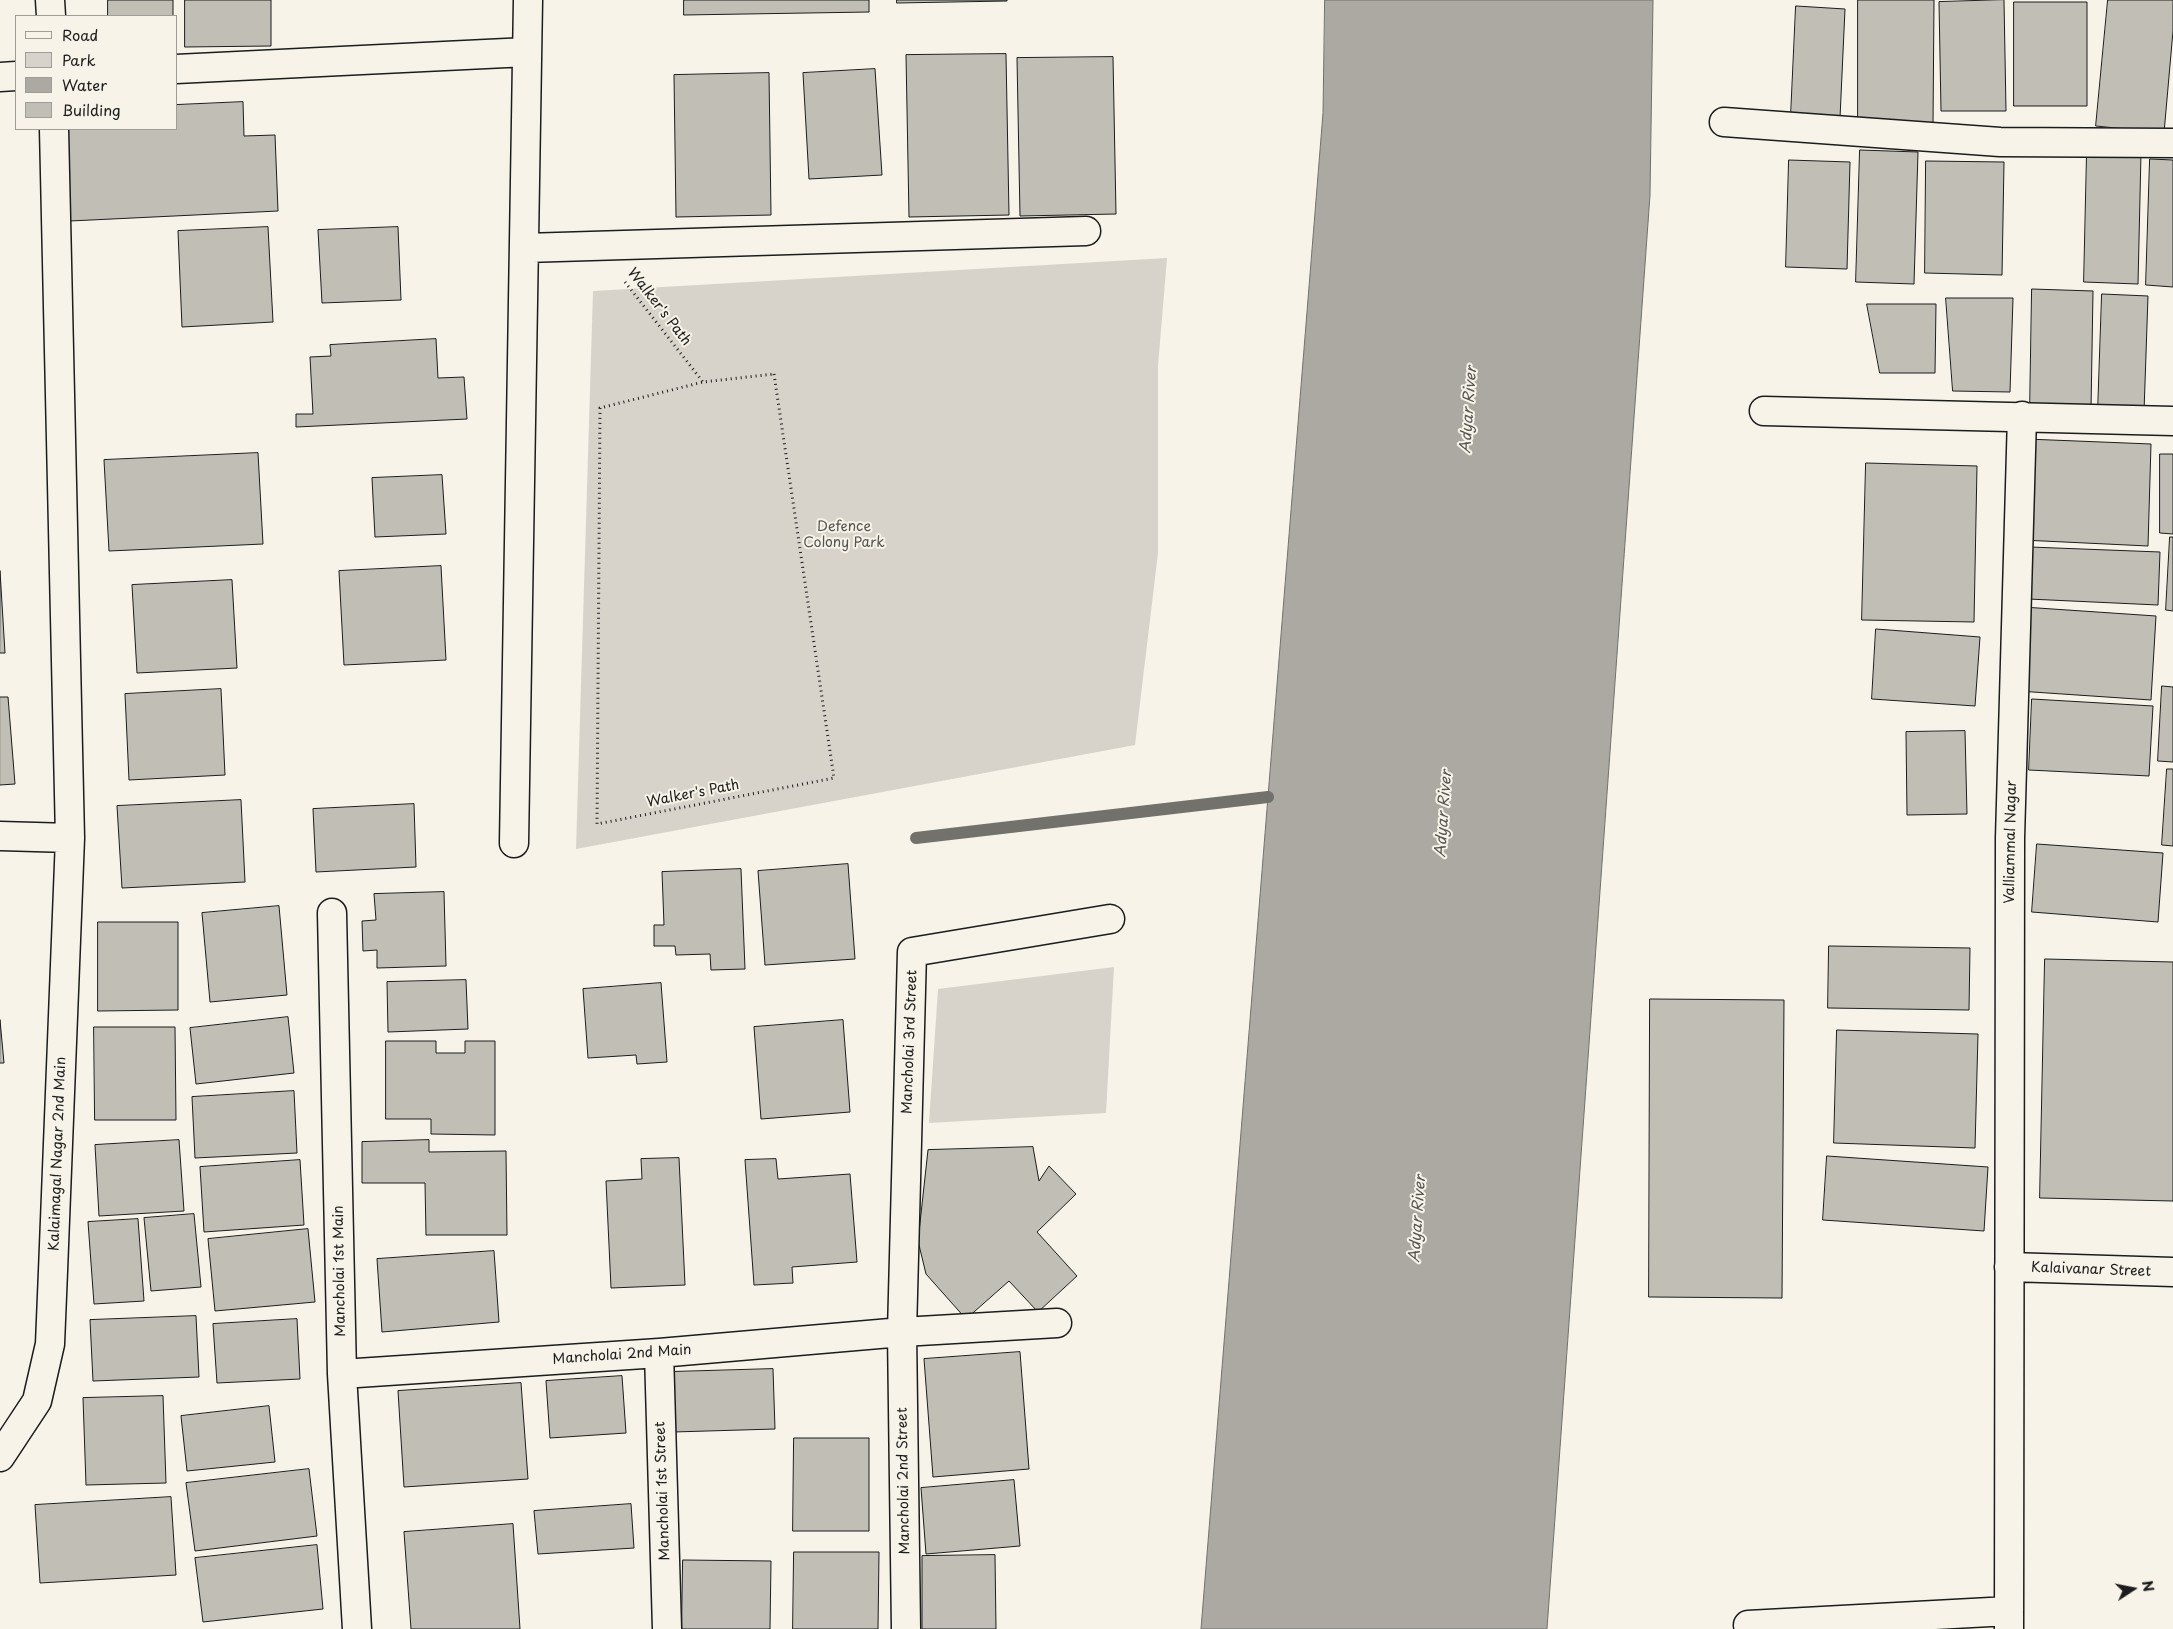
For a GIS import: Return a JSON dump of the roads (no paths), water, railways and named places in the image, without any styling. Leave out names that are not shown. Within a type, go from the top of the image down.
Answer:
[{"type":"street","points":[[50,0],[51,15]]},
{"type":"street","points":[[514,843],[528,0]]},
{"type":"street","points":[[178,69],[527,52]]},
{"type":"street","points":[[0,77],[15,76]]},
{"type":"street","points":[[1724,122],[2000,142],[2173,143]]},
{"type":"street","name":"Kalaimagal Nagar 2nd Main","points":[[0,1457],[37,1401],[50,1344],[70,838],[54,130]]},
{"type":"street","points":[[525,248],[1086,231]]},
{"type":"street","points":[[1764,411],[2173,421]]},
{"type":"street","name":"Valliammal Nagar","points":[[2009,1620],[2010,838],[2022,416]]},
{"type":"street","points":[[0,836],[70,838]]},
{"type":"street","name":"Mancholai 1st Main","points":[[332,913],[342,1374],[357,1629]]},
{"type":"street","name":"Mancholai 3rd Street","points":[[902,1332],[912,952],[1110,919]]},
{"type":"street","name":"Kalaivanar Street","points":[[2009,1268],[2173,1272]]},
{"type":"street","name":"Mancholai 2nd Main","points":[[342,1374],[659,1353],[902,1332],[1057,1323]]},
{"type":"street","name":"Mancholai 2nd Street","points":[[902,1332],[906,1629]]},
{"type":"street","name":"Mancholai 1st Street","points":[[659,1353],[667,1629]]},
{"type":"street","points":[[1748,1625],[2009,1620]]},
{"type":"water","name":"Adyar River","points":[[1325,0],[1653,0],[1650,195],[1547,1629],[1201,1629],[1323,113]]},
{"type":"waterway","points":[[916,838],[1268,797]]},
{"type":"park label","name":"Defence Colony Park","points":[[844,536]]}]
